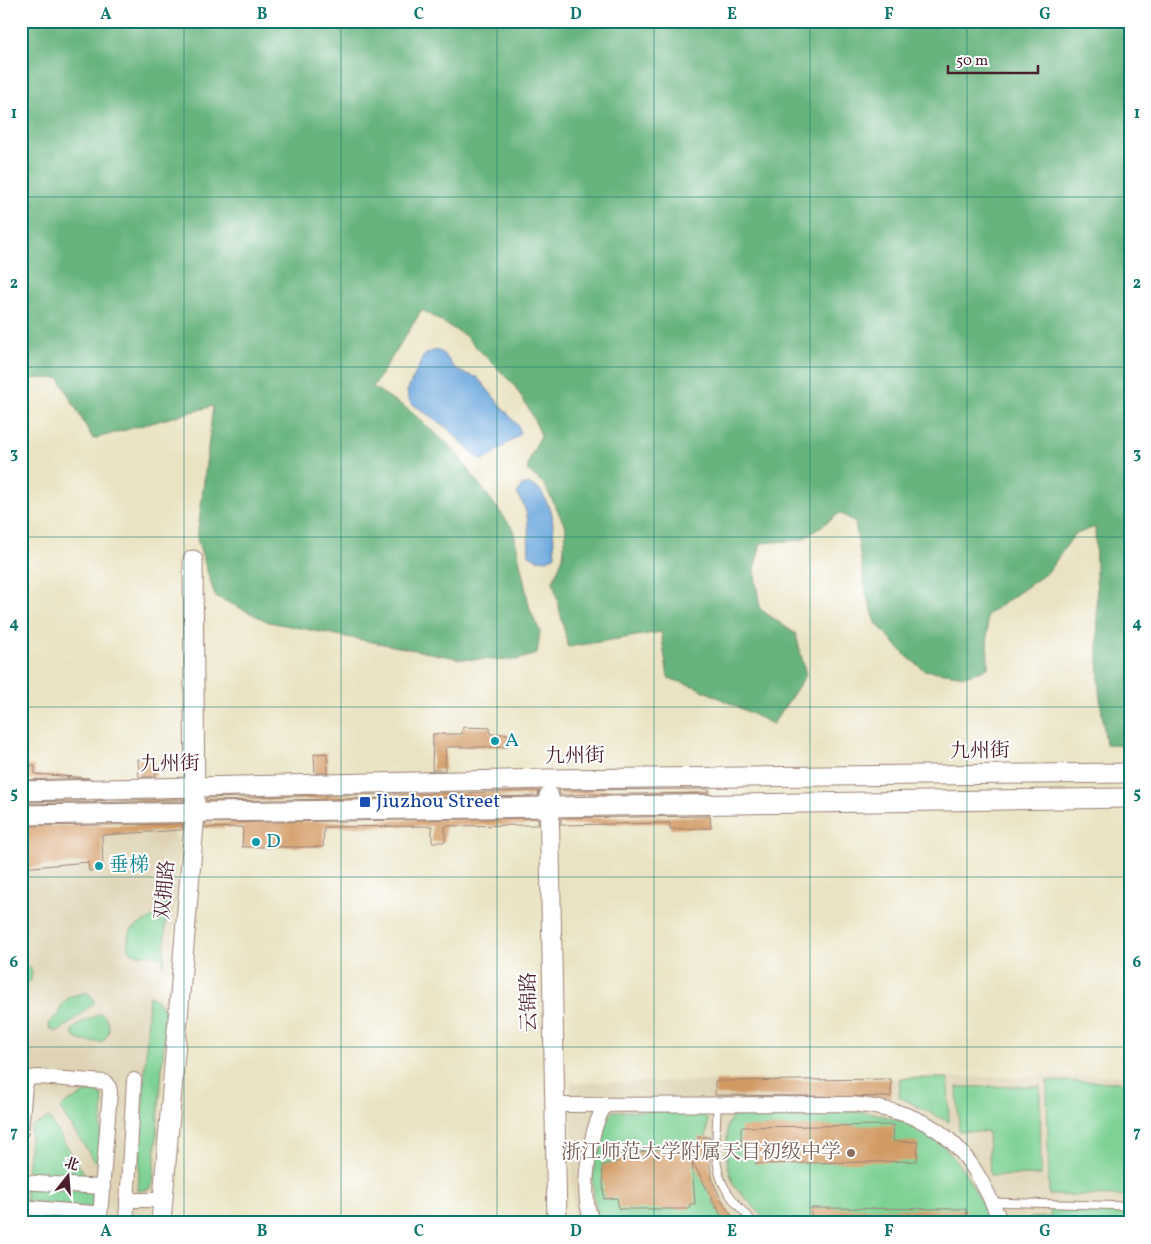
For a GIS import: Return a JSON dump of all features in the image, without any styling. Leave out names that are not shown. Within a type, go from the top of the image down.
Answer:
[{"type":"main road","name":"双拥路","points":[[161,1223],[195,813],[194,560]]},
{"type":"main road","name":"九州街","points":[[21,791],[549,779],[1130,773]]},
{"type":"main road","name":"云锦路","points":[[549,779],[557,1223]]},
{"type":"main road","points":[[21,815],[1130,798]]},
{"type":"street","points":[[21,1130],[25,1085],[29,1078],[105,1082],[110,1092],[101,1220]]},
{"type":"street","points":[[126,1223],[134,1080]]},
{"type":"street","points":[[555,1105],[851,1104],[878,1106],[928,1124],[951,1140],[971,1164],[1001,1223]]},
{"type":"street","points":[[587,1105],[593,1113],[596,1125]]},
{"type":"street","points":[[592,1223],[587,1206],[588,1161],[599,1113],[606,1105]]},
{"type":"street","points":[[21,1182],[102,1187]]},
{"type":"street","points":[[127,1200],[163,1200]]},
{"type":"street","points":[[21,1207],[93,1212],[101,1220]]},
{"type":"lane","points":[[717,1104],[718,1166],[723,1185],[734,1202],[754,1223]]},
{"type":"lane","points":[[992,1202],[1130,1206]]},
{"type":"shaded area","points":[[171,830],[178,839],[179,853],[153,1223],[21,1223],[21,833]]},
{"type":"shaded area","name":"浙江师范大学附属天目初级中学","points":[[1130,1075],[1130,1223],[573,1223],[571,1083]]},
{"type":"green space","points":[[21,21],[1130,21],[1130,745],[1106,744],[1099,691],[1095,527],[1074,535],[1048,572],[987,615],[988,668],[965,676],[924,670],[904,654],[876,623],[866,593],[855,522],[840,513],[802,540],[761,543],[754,569],[760,609],[796,634],[806,675],[773,724],[696,687],[668,678],[661,632],[568,647],[553,581],[563,557],[566,528],[544,484],[527,470],[530,458],[541,435],[530,411],[514,385],[464,335],[422,310],[373,387],[409,410],[452,448],[513,529],[530,610],[540,631],[537,654],[516,660],[461,659],[269,622],[215,596],[197,539],[213,406],[93,439],[59,378],[21,379]]},
{"type":"green space","points":[[167,887],[164,965],[162,958],[130,952],[128,935],[131,930],[157,913],[164,901]]},
{"type":"green space","points":[[23,966],[31,968],[32,973],[31,980],[21,988]]},
{"type":"green space","points":[[87,992],[93,998],[94,1003],[59,1032],[51,1030],[48,1024],[58,1014],[62,1004],[71,996]]},
{"type":"green space","points":[[149,995],[164,1007],[166,1016],[153,1183],[149,1189],[138,1191]]},
{"type":"green space","points":[[101,1013],[107,1020],[109,1027],[109,1031],[102,1042],[83,1041],[73,1036],[72,1030],[82,1022]]},
{"type":"green space","points":[[900,1078],[948,1078],[949,1122],[899,1097]]},
{"type":"green space","points":[[1047,1081],[1130,1082],[1130,1196],[1049,1195]]},
{"type":"green space","points":[[1040,1086],[1041,1175],[990,1176],[988,1132],[959,1131],[957,1087]]},
{"type":"green space","points":[[94,1089],[102,1096],[103,1102],[99,1157],[95,1162],[60,1109],[66,1103]]},
{"type":"green space","points":[[614,1111],[696,1112],[702,1114],[708,1120],[703,1167],[714,1204],[727,1223],[600,1223],[593,1191],[593,1170],[602,1130],[608,1117]]},
{"type":"green space","points":[[741,1113],[874,1113],[906,1123],[944,1146],[965,1172],[988,1214],[989,1223],[769,1223],[734,1186],[727,1163],[727,1126],[731,1118]]},
{"type":"green space","points":[[49,1118],[87,1178],[27,1172],[31,1127]]},
{"type":"green space","points":[[26,1186],[94,1192],[92,1208],[26,1201]]},
{"type":"green space","points":[[1051,1208],[1130,1211],[1130,1223],[1031,1223],[1030,1218],[1050,1217]]},
{"type":"water","points":[[437,350],[445,355],[456,369],[477,377],[519,427],[520,432],[518,436],[485,460],[480,460],[447,428],[411,403],[408,398],[407,391],[423,357],[427,353]]},
{"type":"water","points":[[530,484],[541,491],[552,513],[555,555],[548,560],[536,559],[529,555],[527,516],[517,494],[521,486]]},
{"type":"building","points":[[463,727],[490,728],[490,734],[508,734],[508,747],[446,747],[445,770],[432,770],[433,734],[462,734]]},
{"type":"building","points":[[327,753],[328,773],[315,773],[314,754]]},
{"type":"building","points":[[138,759],[155,759],[156,777],[139,777]]},
{"type":"building","points":[[21,765],[35,766],[35,774],[89,778],[21,780]]},
{"type":"building","points":[[709,789],[709,793],[560,795],[559,790]]},
{"type":"building","points":[[539,791],[538,796],[206,801],[206,798]]},
{"type":"building","points":[[184,799],[184,801],[21,804],[21,802]]},
{"type":"building","points":[[710,816],[711,828],[670,829],[670,823],[561,825],[561,818]]},
{"type":"building","points":[[538,818],[538,825],[445,826],[445,842],[432,842],[432,826],[324,827],[323,847],[242,847],[243,827],[205,828],[205,823]]},
{"type":"building","points":[[183,824],[182,830],[102,835],[103,870],[89,871],[88,862],[21,868],[21,826]]},
{"type":"building","points":[[891,1079],[891,1097],[715,1095],[715,1081]]},
{"type":"building","points":[[894,1125],[893,1141],[918,1142],[917,1161],[756,1164],[755,1146],[741,1147],[741,1127]]},
{"type":"building","points":[[698,1137],[710,1137],[710,1168],[713,1182],[736,1223],[727,1223],[723,1219],[692,1161],[695,1204],[690,1204],[689,1209],[619,1209],[617,1198],[604,1199],[602,1165],[618,1162],[617,1156],[698,1142]]},
{"type":"building","points":[[811,1208],[966,1209],[967,1223],[811,1223]]},
{"type":"place","name":"A","points":[[495,741]]},
{"type":"place","name":"Jiuzhou Street","points":[[365,802]]},
{"type":"place","name":"D","points":[[256,842]]},
{"type":"place","name":"垂梯","points":[[99,866]]},
{"type":"place","name":"浙江师范大学附属天目初级中学","points":[[851,1153]]}]
